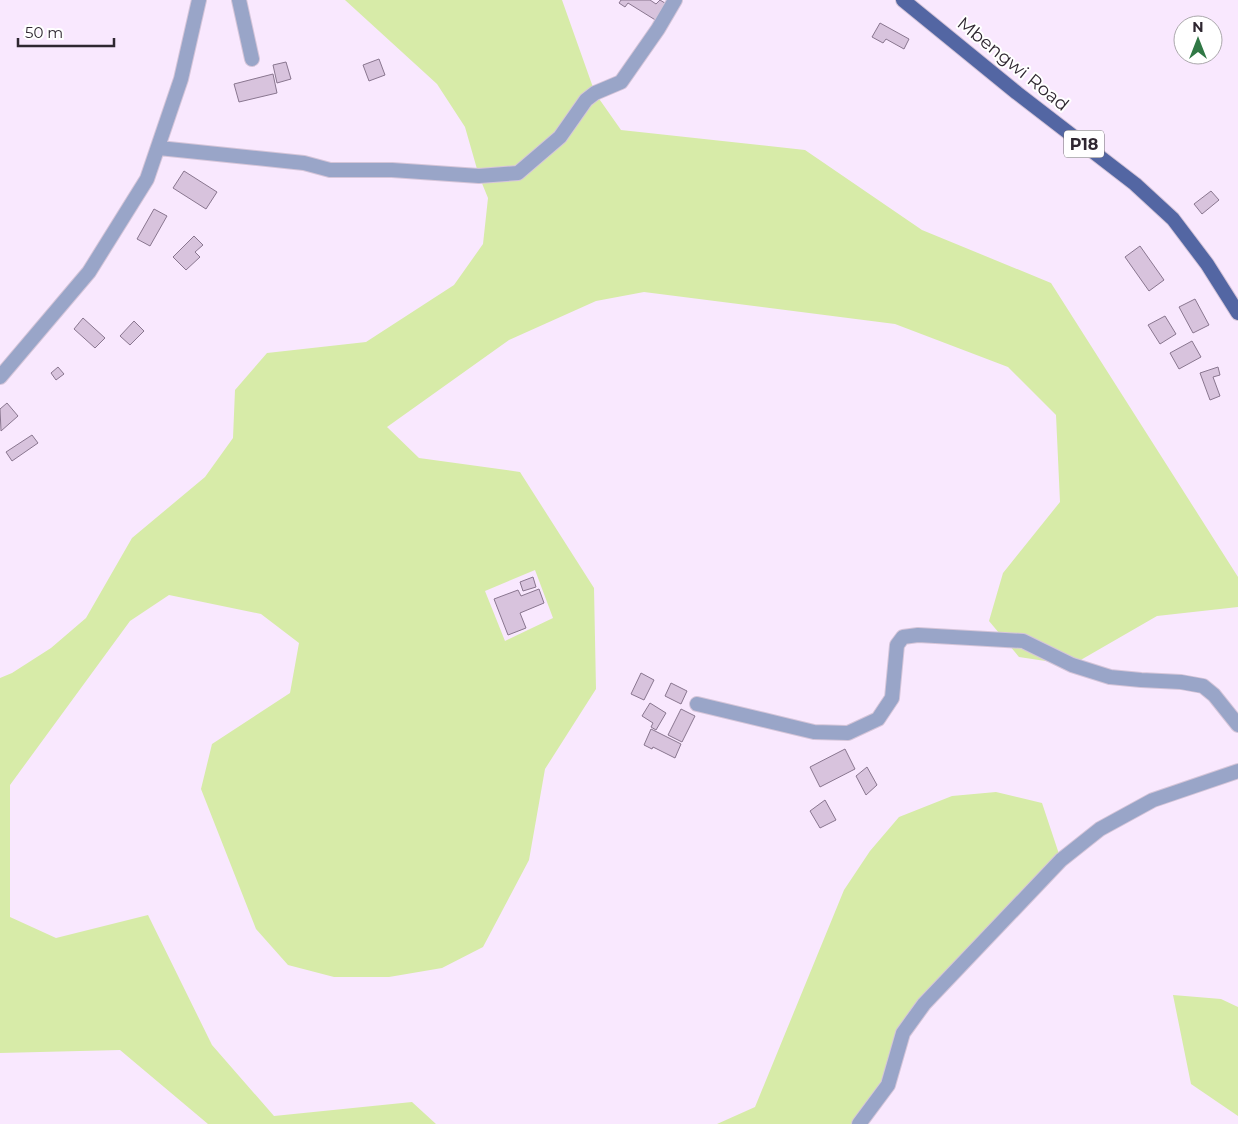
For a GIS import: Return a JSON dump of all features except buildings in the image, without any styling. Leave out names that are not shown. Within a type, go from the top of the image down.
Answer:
[{"type":"main road","name":"Mbengwi Road","points":[[903,0],[1017,93],[1135,184],[1173,219],[1207,264],[1238,313]]},
{"type":"street","points":[[0,377],[89,272],[147,179],[181,79],[200,0]]},
{"type":"street","points":[[239,0],[252,59]]},
{"type":"street","points":[[159,148],[304,163],[330,170],[392,170],[479,176],[518,173],[560,137],[586,100],[595,93],[621,82],[658,29],[675,0]]},
{"type":"street","points":[[697,704],[814,732],[848,733],[878,719],[892,698],[897,644],[903,637],[918,635],[1023,641],[1072,666],[1110,677],[1181,682],[1203,686],[1214,695],[1238,726]]},
{"type":"street","points":[[859,1124],[888,1085],[903,1034],[924,1004],[1061,860],[1100,829],[1153,800],[1238,771]]},
{"type":"green space","points":[[345,0],[562,0],[595,93],[621,130],[805,150],[922,230],[1051,283],[1238,577],[1238,607],[1157,616],[1072,665],[1019,657],[989,621],[1003,573],[1060,502],[1056,415],[1008,367],[895,324],[644,292],[596,301],[509,340],[387,427],[419,458],[520,472],[594,588],[596,689],[545,769],[529,860],[483,947],[442,968],[389,977],[334,977],[288,965],[256,929],[201,789],[212,744],[290,693],[299,643],[261,614],[169,595],[130,621],[10,785],[10,917],[56,938],[148,915],[212,1045],[274,1116],[412,1102],[436,1124],[208,1124],[120,1050],[0,1053],[0,678],[12,673],[51,648],[86,618],[132,538],[205,477],[233,438],[235,390],[267,353],[366,342],[454,285],[483,244],[488,198],[479,176],[465,127],[437,84]],"holes":[[[535,570],[553,618],[505,641],[485,591]]]},
{"type":"green space","points":[[996,792],[1042,803],[1061,860],[903,1033],[888,1085],[854,1124],[717,1124],[755,1107],[844,890],[870,851],[899,817],[952,796]]},
{"type":"green space","points":[[1173,995],[1221,999],[1238,1007],[1238,1116],[1191,1084]]}]
